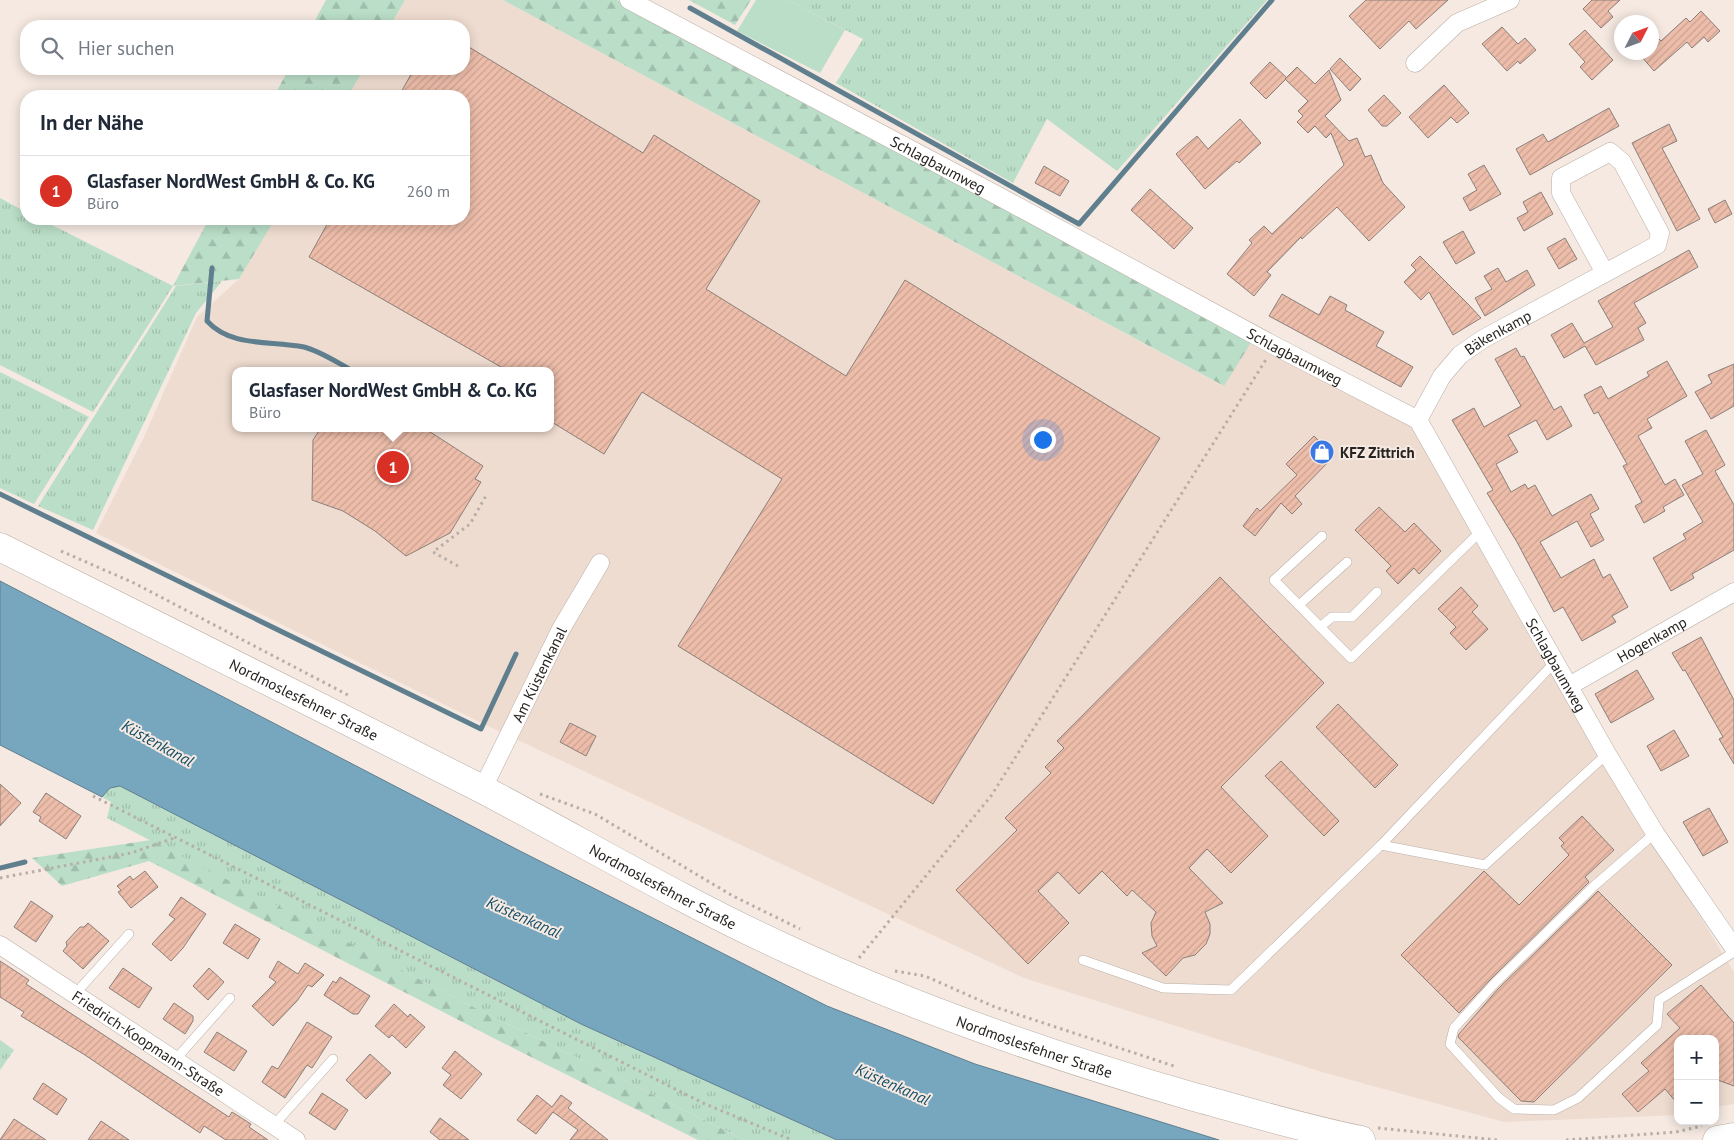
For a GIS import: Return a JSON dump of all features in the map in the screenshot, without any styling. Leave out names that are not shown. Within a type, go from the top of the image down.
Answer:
[{"type":"main road","name":"Nordmoslesfehner Straße","points":[[0,547],[482,790],[684,898],[784,948],[881,991],[983,1031],[1154,1085],[1321,1132],[1366,1133]]},
{"type":"main road","points":[[1711,1132],[1734,1136]]},
{"type":"street","name":"Schlagbaumweg","points":[[629,0],[1020,207],[1275,346],[1418,420],[1607,754],[1654,833],[1734,950]]},
{"type":"street","points":[[1415,63],[1457,23],[1510,0]]},
{"type":"street","name":"Bäkenkamp","points":[[1418,420],[1442,376],[1460,355],[1483,339],[1657,245],[1660,233],[1622,162],[1610,152],[1561,178],[1561,193],[1605,273]]},
{"type":"street","name":"Am Küstenkanal","points":[[482,790],[561,629],[600,563]]},
{"type":"street","name":"Hogenkamp","points":[[1569,686],[1734,592]]},
{"type":"street","name":"Friedrich-Koopmann-Straße","points":[[0,945],[296,1140]]},
{"type":"lane","points":[[1322,536],[1274,580],[1351,658],[1480,531]]},
{"type":"lane","points":[[1299,605],[1347,562]]},
{"type":"lane","points":[[1320,627],[1332,617],[1352,618],[1377,592]]},
{"type":"lane","points":[[1083,960],[1163,988],[1231,990],[1381,845],[1555,662]]},
{"type":"lane","points":[[1381,845],[1486,865],[1607,754]]},
{"type":"lane","points":[[1654,833],[1594,886],[1493,985],[1454,1028],[1450,1044],[1499,1098],[1514,1109],[1554,1110],[1578,1098],[1656,1024],[1659,1000],[1734,950]]},
{"type":"lane","points":[[75,994],[129,934]]},
{"type":"lane","points":[[175,1060],[230,998]]},
{"type":"lane","points":[[274,1126],[333,1059]]},
{"type":"path","points":[[859,958],[991,796],[1275,346]]},
{"type":"path","points":[[458,566],[433,552],[470,524],[487,494]]},
{"type":"path","points":[[55,549],[134,583],[350,696]]},
{"type":"path","points":[[531,790],[595,814],[733,896],[808,933]]},
{"type":"path","points":[[93,796],[703,1103],[792,1140]]},
{"type":"path","points":[[0,878],[131,853],[177,837]]},
{"type":"path","points":[[850,954],[868,962]]},
{"type":"path","points":[[893,970],[925,976],[995,1007],[1183,1069]]},
{"type":"path","points":[[1366,1133],[1398,1132],[1497,1140]]},
{"type":"path","points":[[1566,1140],[1676,1132],[1711,1132]]},
{"type":"shaded area","points":[[405,0],[503,0],[1223,386],[1252,341],[1412,427],[1543,661],[1734,972],[1734,1104],[1719,1106],[1719,1035],[1674,1035],[1674,1115],[1504,1122],[1322,1072],[1024,978],[490,727],[96,533],[143,439],[197,317],[239,279],[271,225],[470,225],[470,90],[352,90],[360,75],[470,75],[470,20],[393,20]]},
{"type":"green space","points":[[326,0],[405,0],[393,20],[315,20]]},
{"type":"green space","points":[[503,0],[617,0],[1252,341],[1224,386]]},
{"type":"green space","points":[[689,0],[751,0],[735,25]]},
{"type":"green space","points":[[756,0],[787,0],[845,30],[820,73],[737,31]]},
{"type":"green space","points":[[787,0],[1267,0],[1117,171],[1047,119],[1013,183],[836,83],[863,39]]},
{"type":"green space","points":[[286,75],[360,75],[352,90],[277,90]]},
{"type":"green space","points":[[0,198],[20,209],[20,225],[52,225],[173,286],[93,412],[0,365]]},
{"type":"green space","points":[[206,225],[271,225],[239,279],[173,286]]},
{"type":"green space","points":[[222,281],[196,313],[93,530],[38,506],[176,286]]},
{"type":"green space","points":[[0,372],[89,417],[34,504],[0,488]]},
{"type":"green space","points":[[120,786],[581,1024],[837,1140],[745,1140],[467,1004],[107,818],[111,802],[102,797],[110,788]]},
{"type":"green space","points":[[151,840],[467,1004],[745,1140],[698,1140],[519,1051],[149,861],[62,886],[32,858]]},
{"type":"green space","points":[[0,1040],[14,1050],[0,1070]]},
{"type":"water","name":"Küstenkanal","points":[[0,581],[518,850],[827,1006],[975,1064],[1219,1140],[837,1140],[581,1024],[120,786],[110,788],[102,797],[0,745]]},
{"type":"building","points":[[1366,0],[1448,0],[1416,29],[1409,21],[1380,49],[1349,16]]},
{"type":"building","points":[[1592,0],[1620,0],[1608,11],[1613,17],[1601,28],[1583,9]]},
{"type":"building","points":[[1701,11],[1720,31],[1708,42],[1704,37],[1692,48],[1687,42],[1654,71],[1644,60],[1659,60],[1659,39],[1661,41],[1686,18],[1690,22]]},
{"type":"building","points":[[1502,27],[1518,44],[1525,38],[1536,50],[1520,64],[1518,61],[1507,71],[1482,44]]},
{"type":"building","points":[[1585,30],[1613,60],[1592,80],[1580,67],[1585,62],[1569,44]]},
{"type":"building","points":[[470,48],[643,153],[654,135],[760,201],[706,289],[846,376],[905,280],[1160,438],[933,804],[678,646],[782,479],[642,392],[604,454],[554,423],[554,367],[501,367],[309,257],[327,225],[470,225],[470,90],[402,90],[411,75],[470,75]]},
{"type":"building","points":[[1340,58],[1361,79],[1350,91],[1330,69]]},
{"type":"building","points":[[1270,62],[1287,78],[1266,99],[1250,83]]},
{"type":"building","points":[[1297,67],[1315,84],[1329,70],[1341,100],[1325,116],[1349,141],[1357,138],[1365,157],[1371,155],[1383,183],[1405,207],[1369,241],[1337,207],[1302,239],[1301,237],[1267,272],[1271,275],[1254,296],[1227,274],[1252,243],[1249,240],[1264,226],[1272,234],[1344,165],[1331,133],[1326,138],[1315,126],[1308,133],[1297,122],[1303,116],[1298,111],[1308,101],[1285,79]]},
{"type":"building","points":[[1444,85],[1469,113],[1457,123],[1451,117],[1428,138],[1409,117]]},
{"type":"building","points":[[1384,95],[1401,113],[1387,126],[1382,126],[1368,110]]},
{"type":"building","points":[[1609,108],[1619,126],[1530,175],[1516,149],[1543,134],[1548,142]]},
{"type":"building","points":[[1240,119],[1261,143],[1205,189],[1176,154],[1197,136],[1208,149]]},
{"type":"building","points":[[1669,124],[1677,141],[1662,148],[1700,219],[1677,231],[1632,143]]},
{"type":"building","points":[[1484,165],[1501,194],[1470,211],[1463,198],[1477,190],[1468,174]]},
{"type":"building","points":[[1044,166],[1069,181],[1060,196],[1035,183]]},
{"type":"building","points":[[1150,189],[1193,228],[1174,249],[1131,210]]},
{"type":"building","points":[[1541,192],[1553,214],[1524,231],[1517,218],[1528,212],[1523,202]]},
{"type":"building","points":[[1725,200],[1732,214],[1715,223],[1708,209]]},
{"type":"building","points":[[1463,231],[1475,253],[1456,264],[1443,242]]},
{"type":"building","points":[[1565,238],[1577,259],[1559,269],[1547,248]]},
{"type":"building","points":[[1689,250],[1698,267],[1634,303],[1646,323],[1638,328],[1644,340],[1596,365],[1585,346],[1564,358],[1551,335],[1572,323],[1584,343],[1613,327],[1598,301]]},
{"type":"building","points":[[1420,256],[1481,318],[1453,335],[1429,292],[1421,300],[1404,282],[1416,270],[1411,265]]},
{"type":"building","points":[[1498,268],[1506,282],[1527,270],[1535,285],[1485,316],[1475,298],[1492,289],[1484,276]]},
{"type":"building","points":[[1282,294],[1319,315],[1330,296],[1347,305],[1345,310],[1384,332],[1376,346],[1413,367],[1401,387],[1269,316]]},
{"type":"building","points":[[1516,348],[1521,357],[1524,356],[1554,410],[1561,406],[1572,426],[1547,440],[1536,420],[1508,435],[1518,452],[1496,464],[1511,492],[1525,484],[1528,489],[1535,485],[1552,516],[1591,494],[1599,509],[1590,514],[1604,540],[1591,547],[1577,521],[1540,542],[1561,578],[1594,559],[1603,578],[1610,574],[1628,607],[1612,616],[1616,622],[1582,641],[1563,607],[1554,612],[1517,542],[1487,493],[1493,490],[1452,420],[1474,408],[1484,427],[1521,406],[1495,359]]},
{"type":"building","points":[[1667,361],[1687,396],[1647,419],[1652,428],[1638,436],[1665,485],[1675,479],[1684,495],[1663,507],[1665,511],[1644,523],[1635,506],[1642,502],[1623,466],[1627,464],[1598,412],[1594,414],[1584,395],[1601,386],[1608,399],[1649,376],[1647,372]]},
{"type":"building","points":[[1734,364],[1734,406],[1711,419],[1695,392],[1712,383],[1708,375]]},
{"type":"building","points":[[1706,430],[1725,465],[1715,471],[1734,505],[1734,550],[1692,574],[1694,578],[1671,591],[1653,558],[1686,539],[1683,534],[1703,522],[1682,485],[1703,474],[1685,441]]},
{"type":"building","points":[[318,432],[430,432],[483,466],[475,479],[481,482],[450,533],[406,556],[375,531],[343,511],[312,500],[313,440]]},
{"type":"building","points":[[1314,436],[1334,456],[1295,496],[1302,504],[1292,514],[1281,503],[1255,536],[1243,526],[1257,508],[1260,511],[1297,475],[1286,464]]},
{"type":"building","points":[[1379,507],[1405,532],[1414,523],[1441,551],[1419,574],[1414,568],[1398,584],[1386,571],[1391,566],[1355,530]]},
{"type":"building","points":[[1220,577],[1324,683],[1221,787],[1268,836],[1231,873],[1207,849],[1189,868],[1223,903],[1205,912],[1210,924],[1210,934],[1206,944],[1195,955],[1183,958],[1166,976],[1142,953],[1157,946],[1152,936],[1151,923],[1156,912],[1132,890],[1127,896],[1102,871],[1079,894],[1058,872],[1038,891],[1069,923],[1028,964],[956,890],[1017,830],[1005,818],[1051,773],[1045,767],[1064,748],[1057,741]]},
{"type":"building","points":[[1461,587],[1478,606],[1472,612],[1488,629],[1466,650],[1450,633],[1456,627],[1438,609]]},
{"type":"building","points":[[1701,637],[1734,700],[1734,764],[1719,739],[1723,737],[1685,670],[1683,671],[1672,653]]},
{"type":"building","points":[[1637,670],[1654,699],[1611,723],[1595,694]]},
{"type":"building","points":[[1338,704],[1398,765],[1375,788],[1316,727]]},
{"type":"building","points":[[570,723],[596,736],[586,756],[560,742]]},
{"type":"building","points":[[1674,730],[1689,756],[1661,771],[1647,746]]},
{"type":"building","points":[[1281,761],[1339,821],[1324,836],[1265,776]]},
{"type":"building","points":[[0,784],[21,803],[0,826]]},
{"type":"building","points":[[46,793],[81,816],[66,839],[39,821],[41,817],[33,812]]},
{"type":"building","points":[[1709,808],[1728,842],[1703,856],[1683,822]]},
{"type":"building","points":[[1582,816],[1614,850],[1585,877],[1589,882],[1459,1013],[1401,955],[1484,871],[1519,905],[1569,855],[1561,846],[1564,843],[1559,838]]},
{"type":"building","points":[[145,871],[158,887],[131,908],[118,892],[121,890],[117,886],[130,876],[133,880]]},
{"type":"building","points":[[1598,891],[1672,965],[1534,1102],[1521,1101],[1458,1037],[1459,1034],[1498,989]]},
{"type":"building","points":[[181,897],[206,914],[183,948],[171,961],[152,944],[175,919],[169,915]]},
{"type":"building","points":[[31,901],[53,916],[36,942],[14,927]]},
{"type":"building","points":[[88,923],[109,941],[83,969],[63,951],[67,946],[66,942],[80,927],[84,927]]},
{"type":"building","points":[[235,924],[260,939],[248,959],[223,943]]},
{"type":"building","points":[[0,961],[29,980],[26,984],[229,1117],[232,1112],[251,1124],[249,1127],[268,1140],[226,1140],[204,1126],[200,1133],[85,1055],[21,1016],[24,1012],[0,997]]},
{"type":"building","points":[[278,961],[298,974],[305,963],[324,975],[312,987],[308,985],[297,1001],[273,1026],[252,1006],[276,982],[269,977]]},
{"type":"building","points":[[123,968],[152,988],[139,1008],[109,988]]},
{"type":"building","points":[[209,968],[224,982],[208,1000],[193,986]]},
{"type":"building","points":[[340,977],[370,996],[358,1014],[353,1014],[324,995],[333,981],[336,983]]},
{"type":"building","points":[[1701,985],[1734,1023],[1734,1086],[1719,1080],[1719,1035],[1674,1035],[1674,1099],[1665,1089],[1638,1112],[1622,1094],[1649,1071],[1641,1063],[1680,1028],[1667,1014]]},
{"type":"building","points":[[174,1003],[193,1016],[193,1021],[185,1034],[163,1019]]},
{"type":"building","points":[[394,1004],[408,1017],[410,1014],[425,1027],[406,1048],[392,1035],[389,1038],[375,1026]]},
{"type":"building","points":[[307,1022],[332,1037],[312,1068],[307,1065],[285,1098],[262,1082],[272,1066],[278,1069]]},
{"type":"building","points":[[217,1032],[247,1051],[234,1071],[204,1052]]},
{"type":"building","points":[[455,1051],[482,1074],[461,1099],[443,1085],[451,1075],[442,1068]]},
{"type":"building","points":[[370,1054],[391,1073],[366,1099],[346,1080]]},
{"type":"building","points":[[43,1083],[67,1099],[57,1115],[33,1099]]},
{"type":"building","points":[[322,1093],[348,1110],[335,1130],[309,1113]]},
{"type":"building","points":[[537,1095],[552,1107],[561,1095],[572,1103],[568,1108],[608,1140],[570,1140],[578,1130],[553,1112],[536,1134],[517,1120]]},
{"type":"building","points":[[440,1118],[469,1140],[440,1140],[430,1132]]},
{"type":"building","points":[[14,1119],[46,1140],[0,1140]]},
{"type":"building","points":[[101,1121],[129,1140],[88,1140]]},
{"type":"waterway","points":[[690,8],[1079,224],[1272,0]]},
{"type":"waterway","points":[[212,268],[207,321],[217,330],[252,342],[304,347],[323,354],[346,367]]},
{"type":"waterway","points":[[0,494],[481,729],[516,654]]},
{"type":"waterway","points":[[0,868],[25,862]]},
{"type":"place","name":"KFZ Zittrich","points":[[1322,452]]},
{"type":"place","name":"Glasfaser NordWest GmbH & Co. KG","points":[[393,467]]}]
